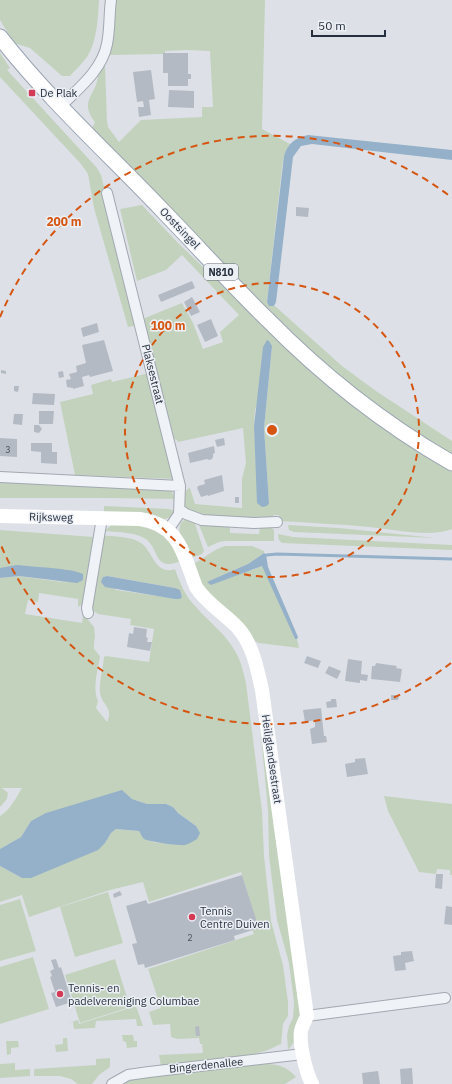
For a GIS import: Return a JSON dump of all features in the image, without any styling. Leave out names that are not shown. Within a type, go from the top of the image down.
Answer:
[{"type":"main road","name":"Oostsingel","points":[[0,37],[13,54],[61,106],[267,320],[302,353],[341,387],[378,416],[452,463]]},
{"type":"main road","name":"Oostsingel","points":[[0,44],[13,54]]},
{"type":"street","points":[[61,106],[87,80],[103,58],[107,44],[111,0]]},
{"type":"street","name":"Plaksestraat","points":[[107,193],[180,486],[180,510]]},
{"type":"street","points":[[0,476],[180,486]]},
{"type":"street","points":[[168,530],[179,514],[180,510],[202,520],[246,523],[277,522]]},
{"type":"street","name":"Rijksweg","points":[[0,516],[148,520],[168,530]]},
{"type":"street","points":[[88,613],[88,600],[102,518]]},
{"type":"street","name":"Heiliglandsestraat","points":[[168,530],[178,540],[196,586],[206,600],[238,628],[248,642],[257,665],[264,705],[307,1016],[301,1031],[303,1054],[307,1072],[312,1084]]},
{"type":"street","points":[[307,1016],[445,998]]},
{"type":"street","name":"Bingerdenallee","points":[[112,1084],[128,1075],[303,1054]]},
{"type":"green space","points":[[0,0],[99,0],[95,37],[87,57],[70,76],[62,76],[30,48],[14,43],[0,20]]},
{"type":"green space","points":[[113,0],[265,0],[262,129],[290,144],[284,156],[282,167],[267,302],[271,306],[275,306],[342,366],[376,391],[452,441],[452,457],[360,395],[273,317],[174,211],[92,128],[95,122],[90,114],[88,102],[95,86],[98,73],[105,65],[108,127],[119,142],[141,120],[202,117],[202,107],[213,107],[210,51],[187,50],[165,51],[165,54],[109,55]]},
{"type":"green space","points":[[0,53],[10,68],[7,70],[97,168],[101,175],[138,325],[128,327],[94,208],[88,174],[81,164],[0,77]]},
{"type":"green space","points":[[142,205],[178,243],[271,332],[452,470],[452,529],[443,532],[423,533],[358,526],[279,521],[279,515],[274,515],[265,520],[198,516],[184,508],[185,494],[187,489],[190,488],[195,504],[242,508],[242,479],[246,463],[243,428],[178,442],[174,439],[144,320],[145,318],[182,303],[193,323],[203,349],[223,342],[220,332],[239,315],[182,255],[166,270],[137,281],[120,209]],"holes":[[[272,346],[264,428],[269,503],[257,477],[254,426],[255,410]]]},
{"type":"green space","points":[[149,373],[174,479],[75,475],[60,402],[93,394],[91,385],[111,379],[112,382]]},
{"type":"green space","points":[[0,482],[167,490],[172,492],[176,499],[0,498]]},
{"type":"green space","points":[[104,506],[169,509],[175,511],[172,516],[162,520],[104,513]]},
{"type":"green space","points":[[186,519],[194,521],[204,551],[202,554],[191,558],[183,543],[180,532],[182,522]]},
{"type":"green space","points":[[113,524],[143,524],[169,538],[181,561],[171,564],[160,561],[148,541],[138,535],[104,531]]},
{"type":"green space","points":[[199,525],[230,525],[230,533],[259,534],[260,527],[270,527],[274,530],[274,541],[225,541],[208,547]]},
{"type":"green space","points":[[288,525],[339,528],[436,538],[294,532],[289,530]]},
{"type":"green space","points":[[0,530],[94,537],[84,604],[78,607],[78,599],[39,593],[38,602],[28,600],[25,614],[82,623],[83,616],[86,617],[94,627],[94,649],[100,656],[95,685],[98,701],[96,708],[107,722],[109,713],[100,693],[104,657],[106,656],[149,662],[154,629],[130,625],[131,619],[98,614],[92,610],[102,535],[127,538],[137,541],[145,547],[155,562],[163,569],[175,569],[186,594],[192,603],[222,633],[235,651],[246,683],[262,811],[264,856],[271,921],[283,965],[288,1002],[288,1016],[283,1024],[281,1044],[255,1054],[161,1066],[159,1055],[203,1053],[202,1044],[200,1044],[199,1038],[177,1039],[171,1037],[170,1024],[153,1025],[149,1012],[161,1008],[148,969],[254,934],[252,929],[258,926],[241,872],[149,902],[143,882],[110,890],[29,917],[22,895],[0,902],[0,866],[22,878],[105,843],[111,833],[116,829],[139,831],[149,841],[172,844],[196,826],[178,813],[173,807],[166,804],[147,804],[132,799],[31,821],[21,837],[0,849],[0,816],[10,807],[22,788],[2,788],[8,793],[7,799],[0,807],[0,578],[19,576],[69,583],[0,568]],"holes":[[[107,576],[175,588],[180,599],[116,590],[103,577]]]},
{"type":"green space","points":[[278,534],[293,537],[452,545],[452,550],[282,543],[279,540]]},
{"type":"green space","points":[[225,546],[252,546],[264,551],[264,553],[248,564],[230,572],[252,570],[262,566],[264,568],[295,639],[297,639],[299,648],[259,643],[252,640],[205,592],[193,564],[216,549]]},
{"type":"green space","points":[[259,714],[301,1015],[294,1030],[294,1042],[288,1050],[287,1035],[293,1018],[294,1002],[289,963],[277,920],[269,856],[268,810]]},
{"type":"green space","points":[[384,796],[452,804],[452,875],[450,875],[450,870],[437,869],[436,874],[419,872],[388,811]]},
{"type":"green space","points":[[108,892],[123,943],[75,957],[60,907]]},
{"type":"green space","points":[[20,899],[36,951],[0,961],[0,905]]},
{"type":"green space","points":[[33,957],[49,1009],[0,1024],[0,967]]},
{"type":"green space","points":[[115,959],[130,1007],[80,1023],[65,975]]},
{"type":"green space","points":[[136,1006],[143,1026],[137,1026],[136,1019],[96,1021],[95,1028],[74,1029],[73,1022],[68,1023],[78,1020],[79,1024]]},
{"type":"green space","points":[[122,1035],[133,1035],[134,1041],[137,1041],[137,1047],[127,1048],[126,1042],[123,1041]]},
{"type":"green space","points":[[63,1038],[67,1038],[68,1051],[56,1052],[55,1045],[63,1044]]},
{"type":"green space","points":[[6,1041],[18,1041],[19,1047],[11,1048],[11,1054],[7,1055]]},
{"type":"green space","points":[[110,1058],[110,1067],[99,1075],[92,1084],[78,1084],[71,1079],[60,1076],[34,1076],[34,1069],[96,1065],[96,1059]]},
{"type":"green space","points":[[15,1063],[15,1070],[30,1069],[30,1076],[0,1078],[0,1064]]},
{"type":"green space","points":[[268,1064],[284,1067],[296,1077],[285,1084],[121,1084],[134,1079],[155,1075]]},
{"type":"water","points":[[308,135],[452,150],[452,160],[312,144],[301,146],[293,157],[276,302],[274,306],[269,306],[267,302],[284,156],[290,144],[299,138]]},
{"type":"water","points":[[267,340],[272,346],[264,428],[269,503],[267,506],[262,507],[257,503],[254,426],[263,347]]},
{"type":"water","points":[[264,553],[266,554],[268,567],[298,637],[297,639],[295,639],[262,566],[211,585],[207,582],[248,564]]},
{"type":"water","points":[[17,565],[77,572],[83,574],[83,580],[77,583],[19,576],[0,578],[0,568]]},
{"type":"water","points":[[107,576],[175,588],[180,590],[182,597],[180,599],[175,599],[105,587],[101,582],[103,577]]},
{"type":"water","points":[[122,790],[132,799],[147,804],[166,804],[173,807],[178,813],[196,826],[200,833],[197,839],[185,845],[171,844],[144,839],[139,831],[116,829],[98,850],[31,878],[22,878],[0,866],[0,849],[21,837],[31,821],[46,813]]},
{"type":"building","points":[[163,53],[188,53],[188,74],[191,74],[191,79],[188,79],[188,86],[168,86],[168,73],[163,73]]},
{"type":"building","points":[[151,70],[155,99],[149,100],[151,115],[139,117],[138,107],[144,107],[143,101],[137,102],[133,72]]},
{"type":"building","points":[[169,90],[194,91],[194,108],[168,107]]},
{"type":"building","points":[[296,207],[309,208],[308,217],[296,216]]},
{"type":"building","points":[[192,281],[195,288],[161,302],[158,295]]},
{"type":"building","points":[[192,297],[200,312],[191,316],[184,302]]},
{"type":"building","points":[[211,319],[218,336],[205,342],[197,325]]},
{"type":"building","points":[[97,323],[99,332],[83,337],[81,328]]},
{"type":"building","points":[[104,340],[113,371],[90,377],[89,375],[82,377],[84,386],[73,389],[67,387],[66,380],[71,379],[69,374],[77,372],[76,366],[86,363],[82,345]]},
{"type":"building","points":[[1,370],[6,371],[6,374],[1,373]]},
{"type":"building","points":[[63,371],[64,377],[59,378],[58,372]]},
{"type":"building","points":[[14,386],[19,386],[18,392],[14,391]]},
{"type":"building","points":[[33,393],[55,394],[54,405],[32,404]]},
{"type":"building","points":[[39,411],[54,411],[53,424],[39,424]]},
{"type":"building","points":[[14,414],[23,414],[22,425],[13,424]]},
{"type":"building","points":[[34,425],[39,425],[42,429],[39,433],[34,432]]},
{"type":"building","points":[[0,438],[17,439],[17,457],[0,456]]},
{"type":"building","points":[[224,438],[225,445],[217,447],[215,440]]},
{"type":"building","points":[[31,443],[52,443],[52,452],[57,452],[57,464],[41,463],[41,452],[31,451]]},
{"type":"building","points":[[214,446],[215,453],[213,454],[212,459],[190,463],[188,453]]},
{"type":"building","points":[[222,475],[224,491],[201,497],[197,488],[198,486],[205,484],[204,480]]},
{"type":"building","points":[[235,497],[239,497],[239,503],[235,503]]},
{"type":"building","points":[[134,627],[147,629],[147,642],[152,642],[150,651],[127,647],[129,633],[133,634]]},
{"type":"building","points":[[307,656],[321,661],[318,668],[304,663]]},
{"type":"building","points":[[348,659],[362,661],[361,674],[368,675],[367,681],[360,680],[360,683],[345,681]]},
{"type":"building","points":[[376,663],[397,666],[396,668],[402,669],[400,682],[371,679],[372,666],[375,666]]},
{"type":"building","points":[[329,666],[341,671],[337,679],[325,673]]},
{"type":"building","points":[[391,695],[399,695],[398,700],[391,700]]},
{"type":"building","points":[[331,699],[336,699],[337,707],[327,708],[326,702],[331,701]]},
{"type":"building","points":[[321,708],[324,736],[326,736],[327,742],[312,744],[310,729],[315,727],[315,720],[305,722],[303,710]]},
{"type":"building","points":[[365,758],[368,774],[347,777],[345,764],[355,762],[355,759]]},
{"type":"building","points":[[436,874],[443,874],[442,889],[435,888]]},
{"type":"building","name":"Tennis Centre Duiven","points":[[242,875],[259,928],[234,936],[235,940],[145,968],[144,964],[138,965],[132,944],[137,943],[126,906],[146,900],[148,904]]},
{"type":"building","points":[[120,891],[122,895],[114,898],[113,894]]},
{"type":"building","points":[[446,906],[452,907],[452,925],[444,924]]},
{"type":"building","points":[[412,951],[414,961],[405,963],[406,970],[395,971],[393,956],[401,955],[401,952]]},
{"type":"building","points":[[56,959],[59,968],[61,967],[72,1002],[56,1007],[51,993],[55,992],[50,977],[52,976],[50,971],[54,969],[51,960]]},
{"type":"building","points":[[199,1026],[200,1036],[196,1036],[195,1027]]},
{"type":"building","points":[[412,1068],[413,1084],[401,1084],[400,1069]]},
{"type":"building","points":[[378,1071],[380,1084],[363,1084],[362,1073]]},
{"type":"waterway","points":[[267,555],[277,554],[452,559]]},
{"type":"place","name":"De Plak","points":[[32,93]]},
{"type":"place","name":"Tennis Centre Duiven","points":[[192,917]]},
{"type":"place","name":"Tennis- en padelvereniging Columbae","points":[[60,994]]}]
